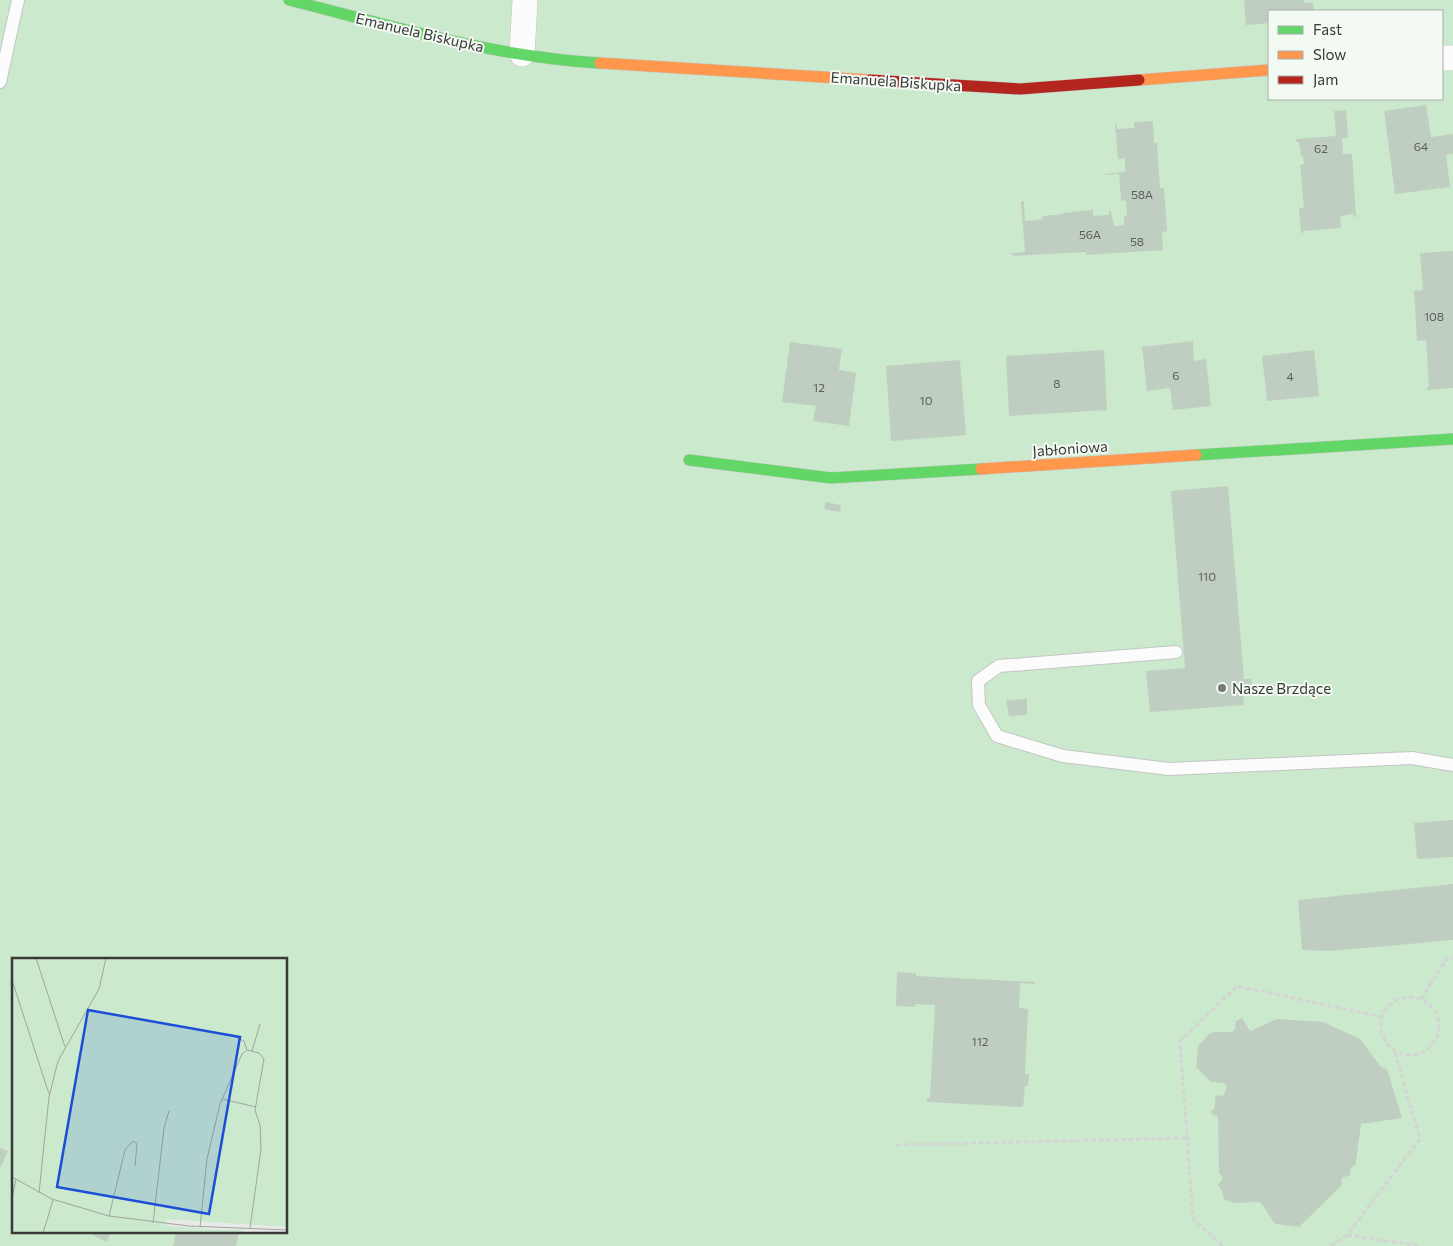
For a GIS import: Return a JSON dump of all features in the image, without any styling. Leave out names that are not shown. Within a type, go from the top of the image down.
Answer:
[{"type":"street","name":"Emanuela Biskupka","points":[[289,0],[463,44],[566,60],[1020,89],[1268,70]]},
{"type":"street","points":[[522,54],[525,0]]},
{"type":"street","name":"Jabłoniowa","points":[[689,460],[831,478],[1453,439]]},
{"type":"lane","points":[[0,82],[18,0]]},
{"type":"lane","points":[[1176,652],[999,666],[978,681],[980,705],[997,736],[1063,756],[1170,769],[1412,758],[1453,765]]},
{"type":"path","points":[[1420,999],[1446,960],[1453,958]]},
{"type":"path","points":[[1223,1246],[1193,1219],[1180,1041],[1237,986],[1382,1017]]},
{"type":"path","points":[[1412,997],[1420,999],[1429,1004],[1435,1011],[1438,1020],[1436,1038],[1423,1052],[1414,1055],[1404,1054],[1394,1050],[1383,1036],[1382,1017],[1387,1008],[1402,998],[1412,997]]},
{"type":"path","points":[[1331,1246],[1347,1235],[1420,1139],[1394,1050]]},
{"type":"path","points":[[896,1145],[1187,1138]]},
{"type":"path","points":[[1347,1235],[1421,1246]]},
{"type":"green space","points":[[0,0],[1453,0],[1453,1246],[0,1246]]},
{"type":"building","points":[[1244,0],[1304,0],[1305,3],[1313,2],[1314,10],[1268,10],[1268,23],[1246,25]]},
{"type":"building","points":[[1426,105],[1431,137],[1453,134],[1453,154],[1446,155],[1450,187],[1395,194],[1384,111]]},
{"type":"building","points":[[1346,110],[1348,138],[1342,138],[1343,154],[1352,154],[1356,217],[1353,214],[1340,216],[1341,228],[1303,231],[1301,233],[1299,208],[1304,208],[1300,165],[1304,164],[1299,142],[1295,142],[1296,139],[1336,136],[1334,111]]},
{"type":"building","points":[[1153,121],[1154,143],[1157,143],[1160,188],[1164,188],[1167,231],[1162,232],[1163,250],[1086,255],[1086,252],[1013,256],[1012,253],[1025,252],[1021,201],[1024,201],[1025,221],[1043,219],[1042,216],[1093,210],[1093,216],[1109,215],[1109,211],[1111,211],[1114,226],[1124,225],[1124,216],[1127,216],[1126,200],[1121,201],[1119,174],[1105,174],[1125,172],[1125,158],[1118,159],[1115,125],[1117,125],[1117,129],[1134,128],[1134,122]]},
{"type":"building","points":[[1453,251],[1453,388],[1427,390],[1427,387],[1429,387],[1426,340],[1417,341],[1414,291],[1423,290],[1420,253]]},
{"type":"building","points":[[1193,341],[1194,361],[1206,359],[1211,406],[1173,410],[1170,388],[1147,391],[1142,347]]},
{"type":"building","points":[[790,342],[842,349],[839,370],[856,373],[849,426],[813,421],[816,406],[782,402]]},
{"type":"building","points":[[1104,350],[1107,410],[1009,416],[1006,356]]},
{"type":"building","points":[[1314,350],[1319,396],[1267,401],[1262,356]]},
{"type":"building","points":[[960,360],[966,435],[891,441],[886,366]]},
{"type":"building","points":[[1228,486],[1244,679],[1251,679],[1252,689],[1243,689],[1244,705],[1150,712],[1146,671],[1185,668],[1171,491]]},
{"type":"building","points":[[826,502],[841,505],[840,512],[824,509]]},
{"type":"building","points":[[1027,699],[1027,715],[1009,716],[1006,700]]},
{"type":"building","points":[[1453,820],[1453,857],[1417,859],[1414,823]]},
{"type":"building","points":[[1453,884],[1453,940],[1331,951],[1302,950],[1298,900]]},
{"type":"building","points":[[897,972],[916,973],[916,976],[1035,982],[1035,984],[1020,983],[1019,1008],[1028,1009],[1025,1074],[1029,1074],[1028,1086],[1025,1086],[1023,1107],[927,1102],[927,1098],[930,1098],[935,1005],[915,1004],[915,1007],[896,1006]]},
{"type":"building","points":[[1242,1018],[1250,1031],[1277,1019],[1323,1022],[1360,1039],[1381,1067],[1387,1069],[1402,1118],[1361,1124],[1356,1161],[1355,1165],[1350,1169],[1350,1175],[1342,1178],[1341,1186],[1299,1227],[1275,1224],[1261,1203],[1234,1203],[1224,1199],[1218,1185],[1223,1178],[1219,1173],[1218,1116],[1212,1115],[1211,1111],[1215,1108],[1215,1097],[1218,1095],[1223,1097],[1227,1087],[1224,1083],[1211,1082],[1196,1067],[1198,1046],[1209,1034],[1232,1032],[1235,1029],[1236,1021]]},
{"type":"building","points":[[0,1148],[8,1151],[0,1168]]},
{"type":"building","points":[[92,1234],[110,1234],[106,1242]]},
{"type":"building","points":[[176,1234],[239,1234],[236,1246],[173,1246]]},
{"type":"traffic: fast","points":[[289,0],[405,30],[482,47],[560,60],[600,63]]},
{"type":"traffic: fast","points":[[1196,455],[1453,439]]},
{"type":"traffic: fast","points":[[689,460],[831,478],[981,469]]},
{"type":"traffic: slow","points":[[600,63],[870,80]]},
{"type":"traffic: slow","points":[[1139,80],[1268,70]]},
{"type":"traffic: slow","points":[[981,469],[1196,455]]},
{"type":"traffic: jam","points":[[870,80],[1020,89],[1139,80]]},
{"type":"place","name":"Nasze Brzdące","points":[[1222,688]]}]
